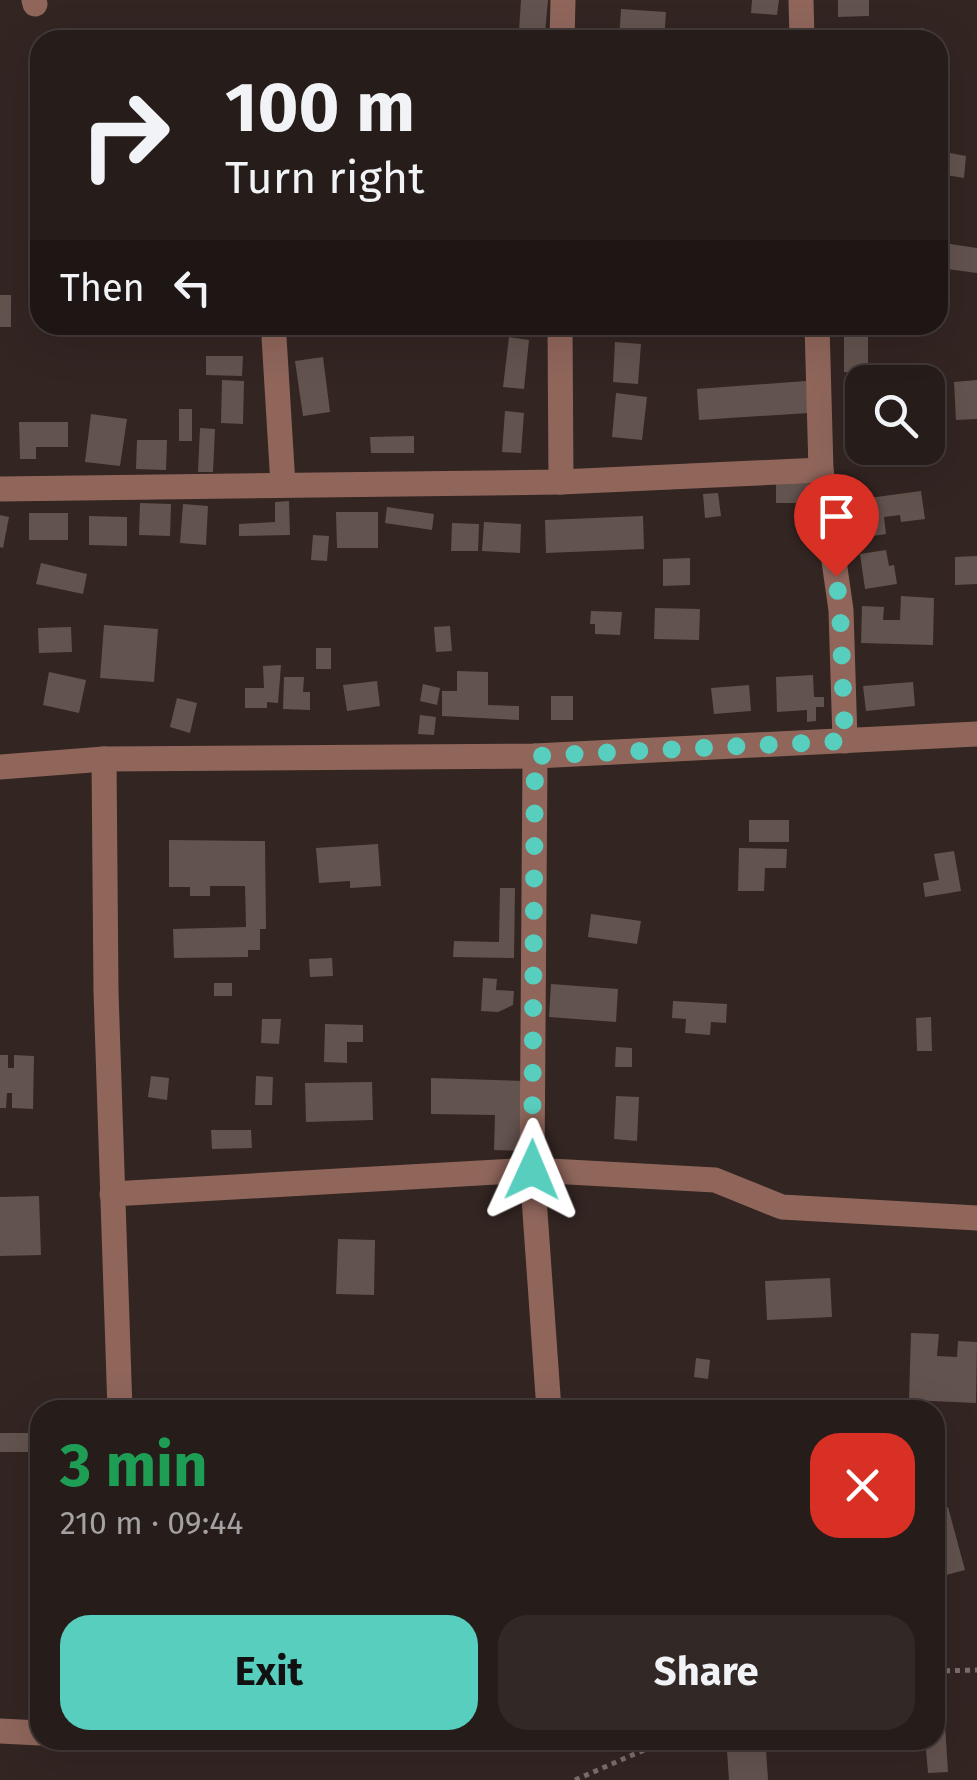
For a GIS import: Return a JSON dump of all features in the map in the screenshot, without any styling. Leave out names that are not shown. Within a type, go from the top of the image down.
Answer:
[{"type":"street","points":[[562,30],[563,0]]},
{"type":"street","points":[[801,0],[802,30]]},
{"type":"street","points":[[560,335],[561,482]]},
{"type":"street","points":[[817,335],[820,470],[840,610],[845,741]]},
{"type":"street","points":[[274,336],[283,486]]},
{"type":"street","points":[[0,489],[561,482],[820,470]]},
{"type":"street","points":[[0,767],[104,759],[535,756],[977,734]]},
{"type":"street","points":[[535,756],[532,1170],[548,1400]]},
{"type":"street","points":[[104,759],[120,1400]]},
{"type":"street","points":[[112,1194],[532,1170],[715,1180],[782,1207],[977,1218]]},
{"type":"street","points":[[0,1731],[30,1732]]},
{"type":"path","points":[[945,1671],[977,1670]]},
{"type":"path","points":[[575,1780],[644,1750]]},
{"type":"building","points":[[521,0],[548,0],[545,30],[519,30]]},
{"type":"building","points":[[752,0],[779,0],[777,15],[751,13]]},
{"type":"building","points":[[838,0],[869,0],[869,16],[838,17]]},
{"type":"building","points":[[621,9],[666,12],[665,30],[620,30]]},
{"type":"building","points":[[950,153],[966,156],[964,178],[948,175]]},
{"type":"building","points":[[950,244],[977,248],[977,273],[948,269]]},
{"type":"building","points":[[0,295],[11,295],[11,327],[0,327]]},
{"type":"building","points":[[844,335],[868,335],[868,365],[845,365],[845,372]]},
{"type":"building","points":[[509,337],[529,340],[524,389],[503,387]]},
{"type":"building","points":[[615,342],[641,344],[638,384],[613,382]]},
{"type":"building","points":[[206,356],[243,356],[242,376],[206,375]]},
{"type":"building","points":[[323,357],[330,412],[303,416],[295,361]]},
{"type":"building","points":[[222,380],[244,381],[243,424],[221,423]]},
{"type":"building","points":[[977,380],[977,419],[956,420],[954,382]]},
{"type":"building","points":[[806,381],[809,413],[699,420],[697,389]]},
{"type":"building","points":[[616,393],[647,397],[642,440],[612,437]]},
{"type":"building","points":[[179,409],[192,409],[192,441],[179,441]]},
{"type":"building","points":[[505,411],[524,413],[521,453],[502,452]]},
{"type":"building","points":[[91,414],[127,419],[120,466],[85,462]]},
{"type":"building","points":[[19,422],[68,422],[68,447],[36,447],[36,459],[20,459]]},
{"type":"building","points":[[200,428],[215,429],[213,472],[198,472]]},
{"type":"building","points":[[414,436],[414,453],[371,453],[370,437]]},
{"type":"building","points":[[137,440],[167,440],[166,470],[136,469]]},
{"type":"building","points":[[776,481],[809,482],[809,503],[776,503]]},
{"type":"building","points":[[921,491],[925,519],[901,522],[900,515],[884,517],[886,534],[866,537],[861,499]]},
{"type":"building","points":[[718,493],[721,516],[705,518],[703,494]]},
{"type":"building","points":[[289,501],[290,535],[239,536],[239,524],[275,522],[275,502]]},
{"type":"building","points":[[140,503],[171,504],[170,536],[139,535]]},
{"type":"building","points":[[183,504],[208,506],[206,545],[180,543]]},
{"type":"building","points":[[387,507],[434,514],[432,530],[385,523]]},
{"type":"building","points":[[336,512],[378,512],[378,548],[337,548]]},
{"type":"building","points":[[29,513],[68,513],[68,540],[29,540]]},
{"type":"building","points":[[0,515],[9,517],[3,548],[0,547]]},
{"type":"building","points":[[89,516],[127,517],[127,546],[89,545]]},
{"type":"building","points":[[643,516],[644,549],[546,553],[545,520]]},
{"type":"building","points":[[484,522],[521,524],[520,553],[482,551]]},
{"type":"building","points":[[452,523],[479,524],[478,551],[451,551]]},
{"type":"building","points":[[313,535],[329,536],[327,561],[311,560]]},
{"type":"building","points":[[886,550],[897,584],[865,589],[860,554]]},
{"type":"building","points":[[977,556],[977,584],[955,585],[955,557]]},
{"type":"building","points":[[690,558],[690,585],[663,586],[663,559]]},
{"type":"building","points":[[41,563],[87,574],[83,594],[36,584]]},
{"type":"building","points":[[901,596],[934,598],[933,645],[861,643],[862,606],[884,607],[883,620],[900,620]]},
{"type":"building","points":[[655,608],[700,609],[699,640],[654,639]]},
{"type":"building","points":[[591,611],[622,612],[620,635],[595,634],[595,624],[590,624]]},
{"type":"building","points":[[104,625],[158,629],[154,682],[100,678]]},
{"type":"building","points":[[450,626],[452,651],[436,652],[434,627]]},
{"type":"building","points":[[71,627],[72,652],[39,653],[38,628]]},
{"type":"building","points":[[316,648],[331,648],[331,669],[316,669]]},
{"type":"building","points":[[281,665],[278,703],[267,702],[267,708],[245,708],[245,688],[264,688],[263,666]]},
{"type":"building","points":[[457,671],[488,672],[488,705],[519,706],[519,720],[442,716],[442,691],[457,691]]},
{"type":"building","points":[[49,672],[86,680],[79,713],[43,705]]},
{"type":"building","points":[[813,675],[814,697],[824,697],[824,707],[816,707],[816,721],[807,722],[807,710],[777,712],[776,677]]},
{"type":"building","points":[[284,677],[304,677],[303,692],[310,692],[310,710],[283,709]]},
{"type":"building","points":[[377,681],[380,706],[347,711],[343,685]]},
{"type":"building","points":[[913,682],[915,706],[866,711],[863,686]]},
{"type":"building","points":[[423,684],[440,688],[437,705],[420,701]]},
{"type":"building","points":[[749,685],[751,711],[714,714],[711,688]]},
{"type":"building","points":[[551,696],[573,696],[573,720],[551,720]]},
{"type":"building","points":[[177,698],[197,703],[190,733],[170,727]]},
{"type":"building","points":[[420,715],[436,717],[434,735],[418,734]]},
{"type":"building","points":[[749,820],[789,820],[789,842],[749,842]]},
{"type":"building","points":[[169,840],[265,841],[266,929],[260,929],[260,950],[248,950],[248,957],[174,958],[173,929],[246,927],[245,886],[210,886],[210,896],[190,896],[190,887],[169,887]]},
{"type":"building","points":[[378,844],[381,886],[350,888],[350,881],[319,883],[316,848]]},
{"type":"building","points":[[739,848],[787,849],[786,868],[765,868],[764,891],[738,891]]},
{"type":"building","points":[[954,851],[961,891],[925,897],[923,883],[939,880],[934,854]]},
{"type":"building","points":[[500,888],[515,888],[514,958],[453,957],[454,941],[499,942]]},
{"type":"building","points":[[591,914],[641,921],[637,944],[588,937]]},
{"type":"building","points":[[332,958],[333,976],[310,977],[309,959]]},
{"type":"building","points":[[483,978],[497,979],[496,990],[514,991],[513,1005],[498,1012],[481,1011]]},
{"type":"building","points":[[214,983],[232,983],[232,996],[214,996]]},
{"type":"building","points":[[551,984],[618,989],[616,1022],[549,1017]]},
{"type":"building","points":[[673,1001],[727,1004],[726,1023],[711,1022],[710,1035],[685,1033],[686,1019],[672,1018]]},
{"type":"building","points":[[931,1017],[932,1051],[917,1051],[916,1018]]},
{"type":"building","points":[[262,1019],[281,1019],[279,1044],[261,1043]]},
{"type":"building","points":[[325,1024],[363,1025],[363,1042],[347,1042],[347,1063],[324,1062]]},
{"type":"building","points":[[616,1047],[632,1048],[632,1067],[615,1067]]},
{"type":"building","points":[[0,1055],[8,1055],[8,1068],[14,1068],[14,1055],[34,1056],[33,1109],[12,1108],[12,1093],[7,1093],[6,1108],[0,1108]]},
{"type":"building","points":[[151,1076],[169,1078],[167,1100],[148,1097]]},
{"type":"building","points":[[256,1076],[273,1077],[272,1105],[255,1105]]},
{"type":"building","points":[[431,1078],[525,1081],[523,1151],[494,1150],[495,1115],[431,1114]]},
{"type":"building","points":[[372,1082],[373,1120],[306,1122],[305,1083]]},
{"type":"building","points":[[616,1096],[639,1097],[637,1141],[614,1139]]},
{"type":"building","points":[[211,1130],[251,1130],[252,1148],[212,1149]]},
{"type":"building","points":[[39,1196],[41,1255],[0,1256],[0,1197]]},
{"type":"building","points":[[338,1239],[375,1240],[374,1295],[336,1294]]},
{"type":"building","points":[[830,1278],[832,1317],[767,1320],[765,1281]]},
{"type":"building","points":[[911,1333],[939,1334],[937,1356],[957,1357],[958,1341],[977,1342],[976,1403],[909,1400]]},
{"type":"building","points":[[696,1358],[710,1360],[708,1379],[694,1377]]},
{"type":"building","points":[[0,1433],[30,1433],[30,1452],[0,1452]]},
{"type":"building","points":[[948,1507],[965,1570],[945,1575]]},
{"type":"building","points":[[945,1724],[948,1772],[928,1773],[926,1750],[945,1750]]},
{"type":"building","points":[[766,1750],[768,1780],[729,1780],[727,1751]]},
{"type":"route","points":[[532,1170],[535,756],[845,741],[836,576]]}]
